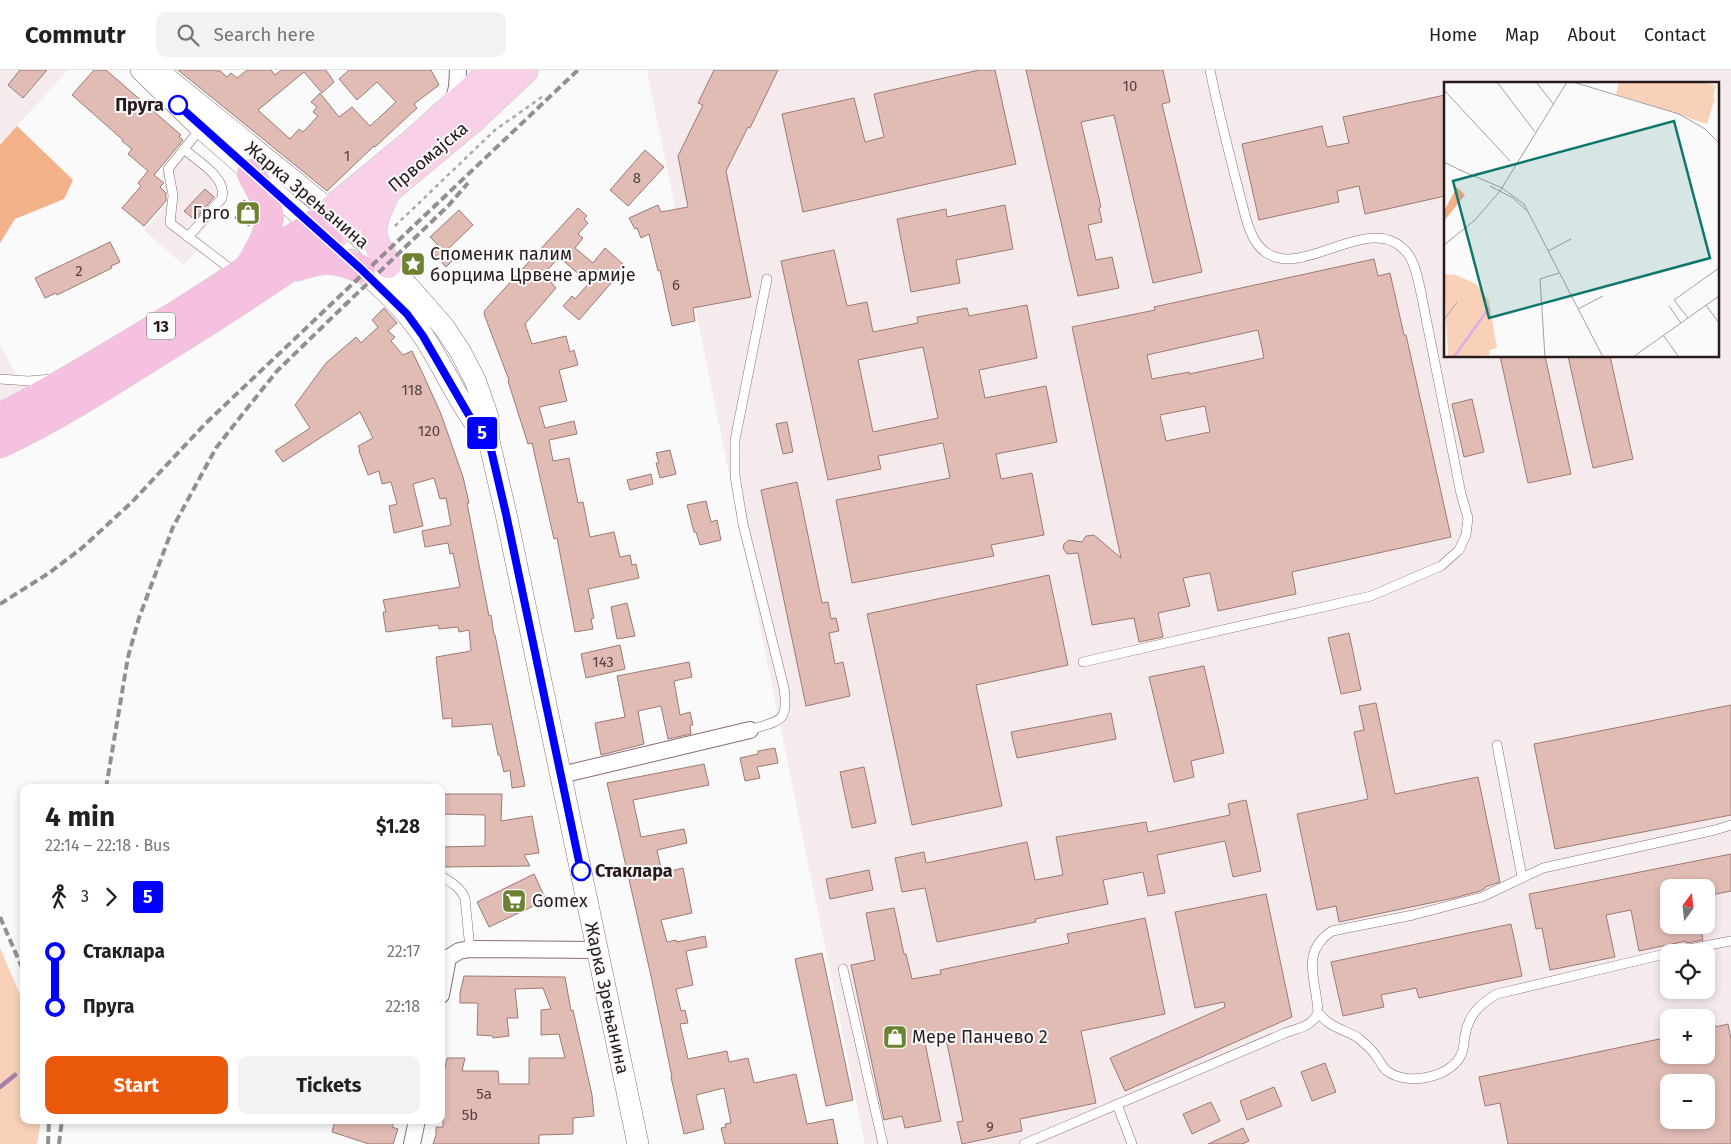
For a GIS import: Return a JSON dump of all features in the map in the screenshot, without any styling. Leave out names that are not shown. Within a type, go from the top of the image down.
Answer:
[{"type":"highway","points":[[243,273],[261,246],[269,224],[268,206],[251,173]]},
{"type":"highway","name":"13","points":[[0,417],[79,388],[199,328],[288,269],[330,225]]},
{"type":"highway","name":"13","points":[[0,444],[79,388],[156,329],[243,273],[330,225]]},
{"type":"highway","points":[[288,269],[315,261],[327,260],[340,261],[361,269]]},
{"type":"main road","name":"Првомајска","points":[[330,225],[493,70]]},
{"type":"main road","name":"Првомајска","points":[[330,225],[387,192],[472,120],[524,70]]},
{"type":"main road","points":[[387,192],[377,216],[374,239],[388,265]]},
{"type":"street","name":"Жарка Зрењанина","points":[[141,70],[251,173],[388,265],[428,307],[460,351],[475,380],[488,417],[489,441],[638,1144]]},
{"type":"street","name":"Жарка Зрењанина","points":[[157,70],[212,116],[330,225],[361,269],[407,314],[423,336],[474,424],[489,441]]},
{"type":"street","points":[[452,107],[457,88],[458,70]]},
{"type":"street","points":[[561,774],[750,730]]},
{"type":"street","points":[[445,974],[448,958],[459,951],[470,949],[598,950]]},
{"type":"street","points":[[412,1144],[416,1124]]},
{"type":"lane","points":[[1083,662],[1371,596],[1441,566],[1458,550],[1466,535],[1468,518],[1461,494],[1421,293],[1408,254],[1394,241],[1383,238],[1368,239],[1336,246],[1298,258],[1282,260],[1269,255],[1257,244],[1247,221],[1210,70]]},
{"type":"lane","points":[[201,128],[168,169],[173,195],[170,223],[243,273]]},
{"type":"lane","points":[[184,150],[219,180],[224,192],[222,198],[188,237]]},
{"type":"lane","points":[[750,730],[779,720],[783,717],[787,706],[743,524],[735,476],[735,440],[767,279]]},
{"type":"lane","points":[[0,379],[79,388]]},
{"type":"lane","points":[[1497,745],[1522,878]]},
{"type":"lane","points":[[1024,1144],[1308,1025],[1318,1013],[1312,960],[1314,949],[1321,938],[1332,931],[1404,917],[1482,897],[1543,868],[1731,825]]},
{"type":"lane","points":[[445,878],[456,885],[462,891],[465,898],[470,949]]},
{"type":"lane","points":[[1715,944],[1731,941]]},
{"type":"lane","points":[[1318,1013],[1329,1023],[1357,1037],[1376,1054],[1385,1070],[1393,1075],[1404,1078],[1423,1077],[1443,1072],[1455,1064],[1461,1055],[1466,1029],[1474,1013],[1482,1002],[1497,994],[1660,955]]},
{"type":"lane","points":[[843,969],[883,1144]]},
{"type":"lane","points":[[1117,1104],[1132,1144]]},
{"type":"path","points":[[374,234],[388,232],[495,130],[542,97]]},
{"type":"shaded area","points":[[0,70],[68,70],[0,145]]},
{"type":"shaded area","points":[[647,70],[1731,70],[1731,1144],[865,1144]]},
{"type":"shaded area","points":[[17,126],[73,180],[64,199],[15,219],[0,243],[0,145]]},
{"type":"shaded area","points":[[184,147],[227,183],[229,192],[225,205],[198,236],[205,242],[184,265],[144,231],[171,198],[164,186],[166,182],[161,175]]},
{"type":"shaded area","points":[[0,345],[18,377],[55,374],[0,405]]},
{"type":"shaded area","points":[[0,948],[20,995],[20,1124],[40,1124],[37,1144],[0,1144]]},
{"type":"building","points":[[20,70],[47,70],[23,98],[8,85]]},
{"type":"building","points":[[94,70],[106,70],[181,135],[179,137],[183,140],[154,175],[164,183],[160,187],[166,193],[166,201],[144,226],[122,208],[141,186],[138,183],[148,171],[128,154],[132,149],[123,140],[72,95]]},
{"type":"building","points":[[178,70],[216,70],[218,72],[219,70],[227,77],[231,73],[237,78],[247,70],[271,70],[275,75],[281,70],[326,70],[334,82],[322,93],[304,72],[258,110],[290,139],[299,129],[303,132],[318,116],[313,112],[317,107],[311,102],[320,93],[339,117],[352,107],[370,126],[396,102],[377,82],[357,100],[339,79],[349,70],[431,70],[439,85],[414,104],[417,108],[327,191]]},
{"type":"building","points":[[714,70],[778,70],[750,128],[748,127],[726,171],[751,297],[693,308],[695,321],[672,326],[660,270],[658,271],[649,234],[641,238],[637,228],[635,229],[629,218],[658,205],[661,212],[688,207],[678,156],[703,105],[698,103]]},
{"type":"building","points":[[979,70],[995,70],[1016,164],[803,212],[782,114],[854,98],[865,142],[884,137],[874,94]]},
{"type":"building","points":[[1026,70],[1163,70],[1170,102],[1162,104],[1202,272],[1153,283],[1114,115],[1081,122],[1101,207],[1099,208],[1102,222],[1088,225],[1096,260],[1112,257],[1119,288],[1078,296]]},
{"type":"building","points":[[1444,95],[1444,196],[1365,214],[1359,186],[1337,191],[1339,202],[1259,220],[1242,144],[1322,126],[1327,147],[1349,143],[1343,117]]},
{"type":"building","points":[[645,150],[664,167],[628,206],[610,190]]},
{"type":"building","points":[[205,189],[214,197],[195,220],[184,211]]},
{"type":"building","points":[[244,200],[250,204],[253,214],[249,226],[235,218]]},
{"type":"building","points":[[1005,205],[1013,249],[956,260],[960,283],[911,292],[897,219],[946,209],[947,217]]},
{"type":"building","points":[[578,208],[587,216],[584,219],[588,223],[578,234],[583,238],[575,248],[593,263],[605,248],[624,265],[579,320],[563,306],[572,296],[575,299],[589,283],[559,257],[544,274],[556,288],[525,324],[532,344],[566,336],[570,352],[574,350],[578,365],[559,370],[567,401],[539,407],[545,428],[574,421],[577,434],[549,440],[553,461],[569,458],[578,503],[583,502],[590,537],[614,532],[620,557],[630,555],[632,565],[636,564],[639,578],[588,589],[594,618],[591,619],[593,629],[575,632],[557,538],[554,539],[532,443],[528,444],[509,380],[484,314],[485,310]]},
{"type":"building","points":[[459,210],[473,225],[447,250],[454,259],[446,267],[432,252],[439,246],[430,237]]},
{"type":"building","points":[[110,242],[120,262],[111,266],[112,268],[57,295],[56,293],[45,298],[35,278]]},
{"type":"building","points":[[834,250],[847,306],[867,302],[873,332],[918,323],[917,317],[967,308],[969,316],[1027,305],[1037,358],[979,370],[985,398],[1046,386],[1057,442],[996,454],[1001,479],[1032,473],[1044,535],[991,545],[994,556],[852,583],[836,500],[950,478],[943,443],[878,456],[881,469],[828,480],[781,261]],"holes":[[[923,347],[938,418],[873,432],[858,360]]]},
{"type":"building","points":[[1374,259],[1378,276],[1390,273],[1404,335],[1406,335],[1451,537],[1292,572],[1296,594],[1218,611],[1210,573],[1183,578],[1190,606],[1158,613],[1163,637],[1139,642],[1134,618],[1092,625],[1078,553],[1067,554],[1063,548],[1064,544],[1069,540],[1082,542],[1086,536],[1094,535],[1121,558],[1072,327],[1155,310],[1154,307]],"holes":[[[1258,330],[1264,358],[1189,374],[1189,372],[1152,379],[1147,355]],[[1205,406],[1210,432],[1166,441],[1160,415]]]},
{"type":"building","points":[[384,308],[397,323],[388,331],[395,337],[391,341],[403,355],[412,351],[441,414],[463,477],[489,616],[491,615],[525,786],[512,788],[510,770],[504,772],[500,755],[498,755],[492,724],[452,727],[452,718],[443,719],[436,657],[471,651],[469,630],[459,632],[458,627],[439,629],[438,625],[386,632],[383,612],[386,612],[383,600],[460,587],[453,553],[450,554],[448,543],[425,547],[422,531],[451,525],[446,498],[440,499],[434,478],[413,484],[423,526],[394,533],[389,506],[397,504],[391,482],[382,484],[379,471],[368,475],[359,451],[358,446],[373,438],[360,412],[283,462],[275,451],[310,428],[295,405],[326,363],[356,337],[361,343],[378,327],[372,320]]},
{"type":"building","points":[[1500,358],[1545,358],[1571,474],[1528,483]]},
{"type":"building","points":[[1568,358],[1610,358],[1633,459],[1593,468]]},
{"type":"building","points":[[1472,399],[1484,452],[1464,457],[1452,404]]},
{"type":"building","points":[[787,422],[793,452],[783,454],[776,424]]},
{"type":"building","points":[[670,450],[676,474],[660,478],[656,463],[659,463],[656,453]]},
{"type":"building","points":[[651,474],[653,484],[630,490],[627,480]]},
{"type":"building","points":[[797,482],[822,603],[828,602],[831,619],[836,618],[839,631],[829,633],[835,664],[843,662],[850,696],[806,706],[761,490]]},
{"type":"building","points":[[706,501],[711,522],[717,520],[721,540],[700,545],[696,532],[694,532],[687,505]]},
{"type":"building","points":[[1049,575],[1068,665],[976,685],[1002,806],[912,825],[867,614]]},
{"type":"building","points":[[627,603],[635,636],[617,639],[611,607]]},
{"type":"building","points":[[1349,633],[1361,690],[1341,694],[1328,638]]},
{"type":"building","points":[[620,645],[625,669],[586,678],[581,654]]},
{"type":"building","points":[[689,662],[692,677],[674,681],[680,715],[690,712],[693,725],[690,725],[691,734],[668,739],[661,706],[638,711],[644,744],[601,755],[595,723],[625,717],[617,676]]},
{"type":"building","points":[[1204,666],[1224,753],[1191,761],[1194,777],[1174,782],[1149,677]]},
{"type":"building","points":[[1376,703],[1395,794],[1478,777],[1500,882],[1485,887],[1480,891],[1454,898],[1339,922],[1336,906],[1317,910],[1297,814],[1368,799],[1354,732],[1364,730],[1359,706]]},
{"type":"building","points":[[1731,705],[1731,815],[1555,849],[1534,744]]},
{"type":"building","points":[[1111,713],[1116,739],[1017,758],[1011,732]]},
{"type":"building","points":[[775,748],[778,763],[757,767],[760,778],[745,781],[740,758],[758,754],[758,751]]},
{"type":"building","points":[[704,764],[709,785],[633,800],[641,837],[684,829],[687,843],[657,850],[662,873],[683,868],[692,913],[661,920],[667,942],[676,940],[677,942],[705,936],[707,947],[686,951],[693,985],[676,989],[681,1011],[685,1010],[688,1023],[680,1024],[688,1059],[727,1051],[729,1062],[748,1058],[754,1083],[796,1074],[807,1124],[833,1119],[838,1144],[725,1144],[721,1128],[726,1127],[725,1124],[731,1123],[724,1088],[696,1095],[704,1129],[684,1134],[651,976],[607,783]]},
{"type":"building","points":[[864,767],[876,823],[852,828],[840,772]]},
{"type":"building","points":[[445,794],[502,794],[501,821],[532,816],[539,853],[524,855],[530,866],[445,867],[445,847],[485,846],[485,815],[445,814]]},
{"type":"building","points":[[1246,800],[1261,871],[1233,877],[1225,841],[1157,855],[1165,893],[1148,896],[1143,872],[1103,880],[1108,904],[1035,919],[1036,922],[937,942],[925,888],[902,892],[895,858],[924,852],[926,863],[1027,842],[1035,880],[1063,875],[1056,837],[1146,822],[1148,832],[1230,815],[1228,804]]},
{"type":"building","points":[[1731,854],[1731,891],[1715,894],[1715,879],[1660,879],[1660,934],[1702,934],[1703,940],[1660,944],[1660,947],[1639,951],[1631,910],[1606,915],[1615,957],[1550,970],[1542,928],[1536,929],[1529,894]]},
{"type":"building","points":[[869,870],[873,890],[830,899],[826,879]]},
{"type":"building","points":[[534,874],[546,900],[489,927],[477,902]]},
{"type":"building","points":[[1266,894],[1292,1017],[1125,1091],[1110,1058],[1225,1007],[1224,1002],[1195,1008],[1175,912]]},
{"type":"building","points":[[894,908],[904,954],[906,954],[912,979],[941,974],[940,970],[1069,943],[1067,934],[1145,918],[1165,1014],[1081,1031],[1096,1103],[1020,1119],[1022,1131],[962,1144],[957,1122],[963,1121],[945,1034],[924,1038],[941,1121],[905,1128],[902,1116],[884,1120],[851,965],[875,960],[866,913]]},
{"type":"building","points":[[1511,924],[1522,976],[1419,998],[1416,988],[1381,995],[1384,1007],[1343,1016],[1331,962]]},
{"type":"building","points":[[822,953],[853,1100],[826,1106],[795,959]]},
{"type":"building","points":[[464,976],[565,977],[571,1011],[573,1010],[592,1095],[594,1116],[573,1118],[573,1134],[539,1135],[539,1144],[433,1144],[436,1127],[443,1127],[443,1124],[445,1124],[445,1068],[447,1058],[465,1058],[462,1071],[498,1071],[499,1084],[529,1084],[529,1058],[565,1058],[559,1034],[541,1035],[541,1010],[551,1009],[543,988],[515,989],[518,1018],[507,1018],[509,1036],[493,1038],[493,1036],[477,1035],[478,1003],[460,1003]]},
{"type":"building","points":[[1728,1024],[1731,1039],[1731,1144],[1508,1144],[1500,1103],[1485,1106],[1479,1077],[1660,1039],[1660,1064],[1715,1064],[1715,1027]]},
{"type":"building","points":[[1325,1063],[1336,1092],[1312,1101],[1301,1072]]},
{"type":"building","points":[[1274,1087],[1282,1106],[1247,1120],[1240,1101]]},
{"type":"building","points":[[1211,1102],[1220,1121],[1192,1134],[1183,1114]]},
{"type":"building","points":[[334,1124],[393,1124],[392,1127],[398,1129],[393,1144],[369,1144],[332,1132]]},
{"type":"building","points":[[1243,1128],[1249,1141],[1242,1144],[1208,1144]]},
{"type":"waterway","points":[[0,1087],[15,1075]]},
{"type":"railway","points":[[0,604],[49,573],[82,548],[132,502],[206,423],[578,70]]},
{"type":"railway","points":[[344,306],[448,206],[468,183]]},
{"type":"railway","points":[[107,784],[128,657],[139,618],[173,527],[216,448],[277,371],[348,302]]},
{"type":"railway","points":[[0,917],[20,963]]},
{"type":"railway","points":[[48,1144],[49,1124]]},
{"type":"railway","points":[[59,1144],[62,1124]]},
{"type":"bus line","name":"5","points":[[178,105],[251,173],[361,269],[407,314],[423,336],[474,424],[489,441],[581,871]]},
{"type":"place","name":"Пруга","points":[[178,105]]},
{"type":"place","name":"Грго","points":[[248,213]]},
{"type":"place","name":"Споменик палим борцима Црвене армије","points":[[413,264]]},
{"type":"place","name":"Стаклара","points":[[581,871]]},
{"type":"place","name":"Gomex","points":[[514,901]]},
{"type":"place","name":"Мере Панчево 2","points":[[895,1037]]}]
